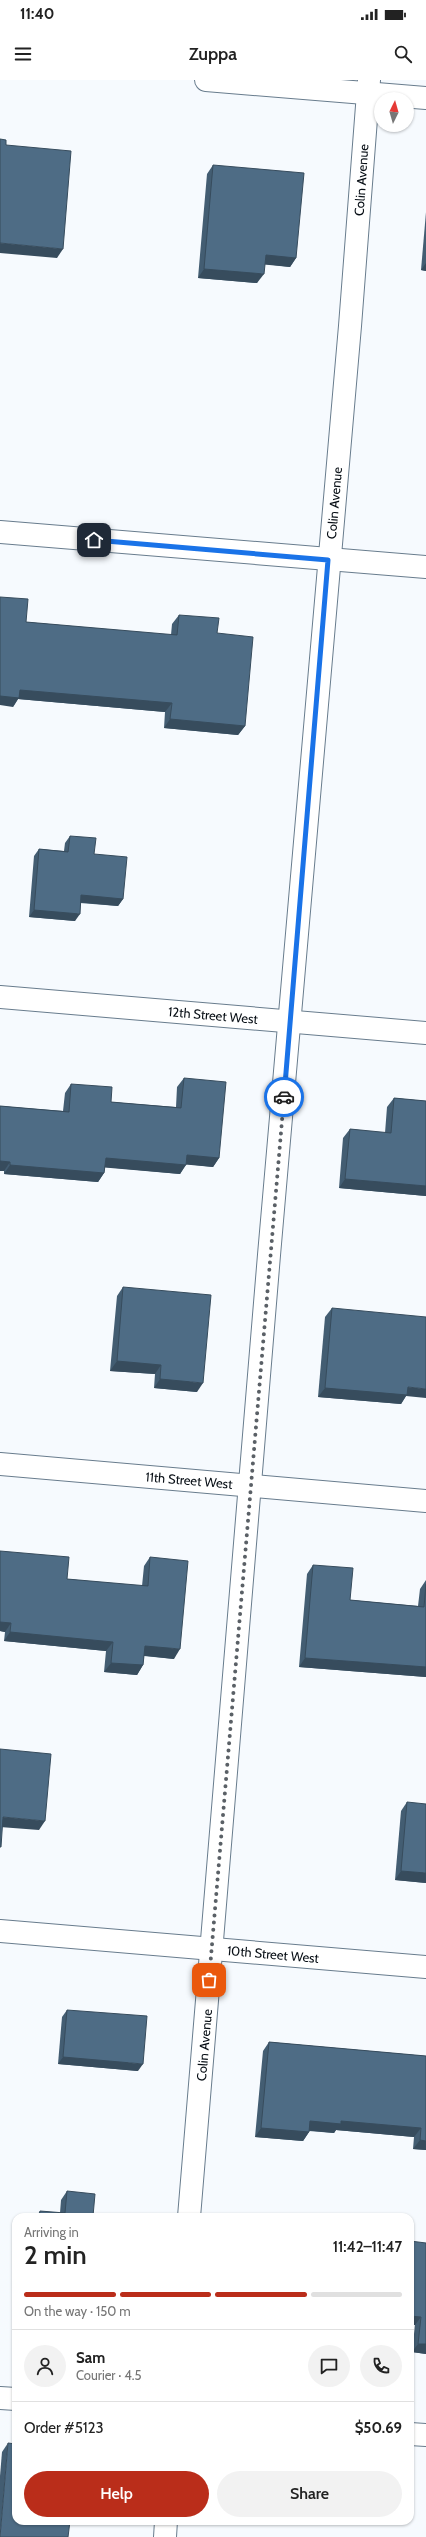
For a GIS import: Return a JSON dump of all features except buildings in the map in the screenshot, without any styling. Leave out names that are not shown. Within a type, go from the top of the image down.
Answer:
[{"type":"street","points":[[206,80],[368,87],[426,98]]},
{"type":"street","name":"Colin Avenue","points":[[190,2213],[328,560],[350,326],[368,87]]},
{"type":"street","points":[[0,532],[426,567]]},
{"type":"street","name":"12th Street West","points":[[0,998],[426,1033]]},
{"type":"street","name":"11th Street West","points":[[0,1464],[426,1501]]},
{"type":"street","name":"10th Street West","points":[[0,1931],[426,1967]]},
{"type":"street","points":[[0,2398],[12,2399]]},
{"type":"street","points":[[414,2434],[426,2436]]},
{"type":"street","points":[[165,2537],[166,2525]]},
{"type":"way so far","points":[[209,1980],[252,1486],[269,1255],[284,1097]]},
{"type":"route","points":[[94,540],[328,560],[284,1097]]}]
